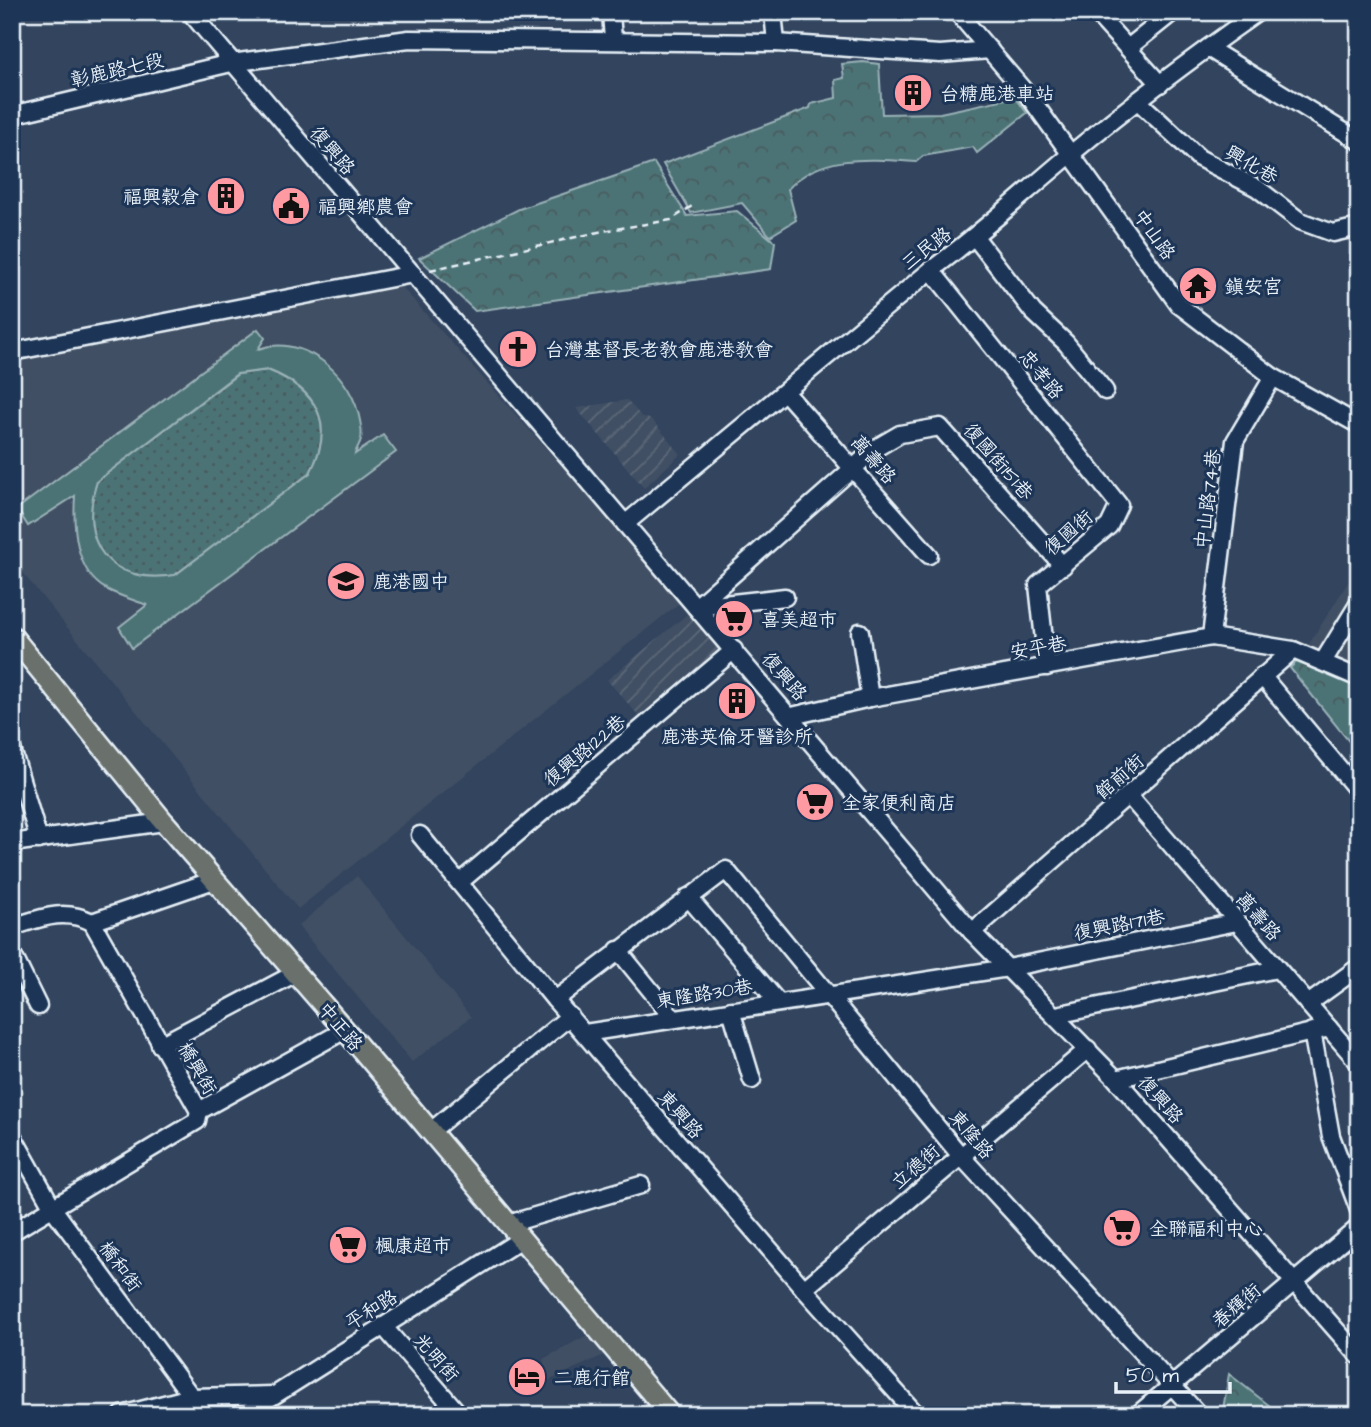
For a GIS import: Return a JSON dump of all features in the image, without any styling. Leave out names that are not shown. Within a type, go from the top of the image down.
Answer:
[{"type":"main road","name":"中正路","points":[[12,636],[164,822],[345,1030],[670,1415]]},
{"type":"street","name":"復興路","points":[[190,12],[625,524],[792,716],[972,932],[1116,1079],[1359,1356]]},
{"type":"street","points":[[611,12],[613,40]]},
{"type":"street","points":[[773,12],[776,43]]},
{"type":"street","name":"中山路","points":[[957,12],[1071,153],[1179,305],[1273,377],[1359,425]]},
{"type":"street","points":[[1095,12],[1160,83]]},
{"type":"street","points":[[1128,48],[1173,12]]},
{"type":"street","name":"三民路","points":[[625,524],[931,270],[975,237],[1071,153],[1160,83],[1258,12]]},
{"type":"street","name":"彰鹿路七段","points":[[12,115],[231,63],[409,39],[776,43],[940,54],[990,50]]},
{"type":"street","points":[[1208,48],[1359,141]]},
{"type":"street","name":"興化巷","points":[[1138,101],[1199,158],[1257,188],[1300,221],[1333,233],[1359,227]]},
{"type":"street","points":[[975,237],[1034,312],[1066,343],[1105,391]]},
{"type":"street","name":"忠孝路","points":[[931,270],[1119,505]]},
{"type":"street","points":[[12,352],[413,274]]},
{"type":"street","name":"中山路74巷","points":[[1211,637],[1235,441],[1273,377]]},
{"type":"street","name":"萬壽路","points":[[785,392],[929,555]]},
{"type":"street","name":"復國街151巷","points":[[855,469],[876,449],[900,434],[940,427],[1063,566]]},
{"type":"street","points":[[696,607],[855,469]]},
{"type":"street","name":"復國街","points":[[1047,667],[1038,585],[1109,526],[1119,505]]},
{"type":"street","points":[[696,607],[785,597]]},
{"type":"street","points":[[1324,660],[1359,603]]},
{"type":"street","points":[[860,632],[870,698]]},
{"type":"street","name":"安平巷","points":[[792,716],[870,698],[1211,637],[1293,650],[1324,660],[1359,678]]},
{"type":"street","name":"復興路122巷","points":[[460,882],[734,650]]},
{"type":"street","name":"館前街","points":[[972,932],[1293,650]]},
{"type":"street","points":[[1262,677],[1359,792]]},
{"type":"street","points":[[12,749],[38,840]]},
{"type":"street","name":"萬壽路","points":[[1129,796],[1359,1063]]},
{"type":"street","points":[[12,843],[164,822]]},
{"type":"street","name":"東興路","points":[[420,835],[555,1000],[804,1290],[917,1415]]},
{"type":"street","name":"東隆路","points":[[688,897],[726,870],[960,1155],[1199,1415]]},
{"type":"street","points":[[12,927],[59,913],[76,914],[92,922],[214,880]]},
{"type":"street","points":[[555,1000],[688,897],[778,1002]]},
{"type":"street","name":"橋興街","points":[[12,1232],[54,1210],[197,1121],[199,1111],[92,922]]},
{"type":"street","name":"復興路171巷","points":[[830,994],[1008,968],[1237,922]]},
{"type":"street","points":[[618,950],[674,1019]]},
{"type":"street","points":[[12,953],[38,1006]]},
{"type":"street","points":[[1308,1004],[1359,967]]},
{"type":"street","points":[[1056,1015],[1277,969]]},
{"type":"street","points":[[160,1045],[296,974]]},
{"type":"street","name":"東隆路30巷","points":[[585,1033],[830,994]]},
{"type":"street","points":[[732,1010],[752,1080]]},
{"type":"street","points":[[430,1132],[570,1016]]},
{"type":"street","points":[[1116,1079],[1329,1028]]},
{"type":"street","points":[[199,1111],[345,1030]]},
{"type":"street","points":[[1312,1031],[1331,1136],[1359,1210]]},
{"type":"street","name":"立德街","points":[[804,1290],[1088,1049]]},
{"type":"street","name":"橋和街","points":[[12,1135],[54,1210],[205,1415]]},
{"type":"street","points":[[508,1224],[641,1185]]},
{"type":"street","name":"春輝街","points":[[1138,1415],[1359,1227]]},
{"type":"street","name":"平和路","points":[[243,1415],[520,1240]]},
{"type":"street","name":"光明街","points":[[383,1326],[460,1415]]},
{"type":"street","points":[[122,1415],[191,1396],[272,1395]]},
{"type":"path","points":[[413,274],[603,231],[671,220],[695,204]]},
{"type":"shaded area","name":"鹿港國中","points":[[400,285],[682,601],[298,909],[12,560],[12,360]]},
{"type":"shaded area","points":[[627,400],[641,416],[652,420],[681,454],[644,488],[576,408]]},
{"type":"shaded area","points":[[1359,565],[1359,647],[1346,667],[1309,644]]},
{"type":"shaded area","points":[[696,607],[721,647],[639,716],[607,680]]},
{"type":"shaded area","points":[[357,876],[471,1017],[412,1062],[298,926]]},
{"type":"shaded area","points":[[591,1333],[608,1353],[548,1381],[543,1359]]},
{"type":"green space","points":[[842,64],[879,64],[882,114],[940,113],[1015,97],[1027,113],[977,153],[973,147],[923,156],[916,162],[848,161],[815,169],[788,189],[796,220],[770,236],[742,203],[691,213],[663,164],[810,108],[811,104],[836,98],[835,80],[844,78]]},
{"type":"green space","points":[[654,163],[687,216],[737,211],[775,242],[771,269],[475,311],[419,258],[519,209]]},
{"type":"green space","points":[[258,329],[265,338],[258,349],[291,347],[306,352],[333,370],[344,383],[358,412],[361,426],[361,439],[355,454],[383,435],[396,452],[132,648],[119,627],[147,605],[106,589],[88,572],[78,547],[75,496],[28,526],[17,509]],"holes":[[[268,370],[285,378],[310,398],[318,411],[321,439],[310,473],[175,575],[152,577],[132,574],[116,566],[104,555],[95,540],[91,523],[97,481],[237,374]]]},
{"type":"green space","points":[[268,370],[299,388],[318,411],[321,439],[310,473],[175,575],[152,577],[132,574],[116,566],[104,555],[95,540],[91,523],[97,481],[238,374]]},
{"type":"green space","points":[[1302,657],[1359,679],[1359,754],[1290,668]]},
{"type":"green space","points":[[1229,1374],[1270,1406],[1273,1415],[1222,1415]]},
{"type":"place","name":"台糖鹿港車站","points":[[913,93]]},
{"type":"place","name":"福興穀倉","points":[[226,196]]},
{"type":"place","name":"福興鄉農會","points":[[291,206]]},
{"type":"place","name":"鎮安宮","points":[[1198,286]]},
{"type":"place","name":"台灣基督長老教會鹿港教會","points":[[518,349]]},
{"type":"place","name":"鹿港國中","points":[[346,581]]},
{"type":"place","name":"喜美超市","points":[[734,619]]},
{"type":"place","name":"鹿港英倫牙醫診所","points":[[737,701]]},
{"type":"place","name":"全家便利商店","points":[[815,802]]},
{"type":"place","name":"全聯福利中心","points":[[1122,1228]]},
{"type":"place","name":"楓康超市","points":[[348,1245]]},
{"type":"place","name":"二鹿行館","points":[[527,1377]]}]
